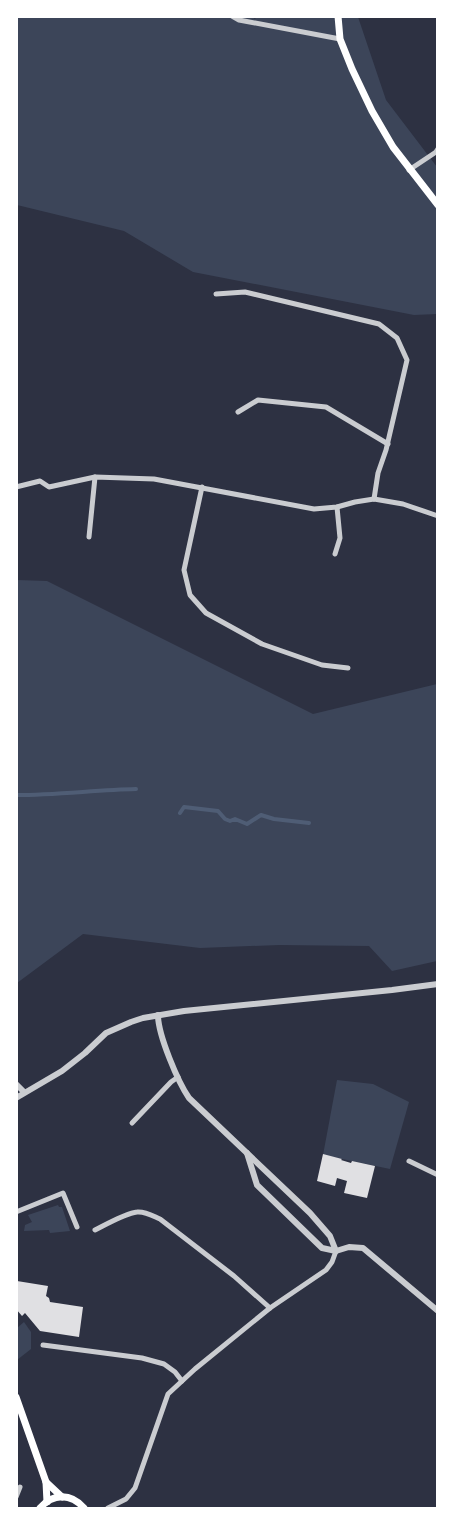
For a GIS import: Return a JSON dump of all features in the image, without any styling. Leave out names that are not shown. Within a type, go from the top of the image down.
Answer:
[{"type":"main road","points":[[338,16],[340,39],[372,111],[393,147],[438,205]]},
{"type":"main road","points":[[16,1397],[46,1482],[46,1502]]},
{"type":"main road","points":[[46,1482],[62,1497]]},
{"type":"main road","points":[[40,1509],[46,1502],[62,1497],[72,1498],[84,1509]]},
{"type":"street","points":[[232,16],[239,20],[340,39]]},
{"type":"street","points":[[255,16],[259,24]]},
{"type":"street","points":[[410,170],[437,151]]},
{"type":"street","points":[[216,294],[245,292],[379,324],[397,338],[407,360],[388,444],[378,472],[374,499]]},
{"type":"street","points":[[238,412],[258,400],[326,407],[388,444]]},
{"type":"street","points":[[16,487],[40,481],[49,487],[95,477],[154,479],[314,509],[338,507],[374,499],[402,504],[438,516]]},
{"type":"street","points":[[88,537],[95,477]]},
{"type":"street","points":[[202,487],[184,570],[190,595],[206,613],[262,644],[322,665],[348,668]]},
{"type":"street","points":[[334,554],[340,538],[338,507]]},
{"type":"street","points":[[16,1098],[62,1071],[106,1033],[131,1022],[184,1011],[438,984]]},
{"type":"street","points":[[108,1509],[126,1499],[135,1488],[168,1394],[270,1308],[326,1270],[332,1263],[336,1251],[330,1236],[310,1213],[189,1098],[159,1031],[158,1015]]},
{"type":"street","points":[[132,1123],[178,1077]]},
{"type":"street","points":[[16,1084],[24,1092]]},
{"type":"street","points":[[247,1152],[257,1185],[322,1248],[336,1251],[349,1247],[363,1248],[438,1311]]},
{"type":"street","points":[[409,1161],[438,1175]]},
{"type":"street","points":[[16,1212],[63,1193],[76,1227]]},
{"type":"street","points":[[95,1230],[131,1213],[147,1213],[179,1233],[270,1308]]},
{"type":"street","points":[[43,1345],[142,1358],[164,1364],[182,1381]]},
{"type":"street","points":[[16,1497],[20,1487]]},
{"type":"shaded area","points":[[251,16],[255,19],[257,16],[358,17],[386,100],[437,167],[437,314],[414,315],[193,272],[124,231],[17,205],[16,17]]},
{"type":"shaded area","points":[[17,580],[47,581],[313,714],[437,684],[437,961],[392,971],[369,946],[279,945],[200,948],[83,934],[17,983]]},
{"type":"shaded area","points":[[337,1080],[373,1084],[409,1102],[390,1169],[323,1155]]},
{"type":"shaded area","points":[[58,1205],[62,1207],[70,1231],[50,1233],[49,1230],[24,1231],[25,1225],[32,1222],[28,1215]]},
{"type":"shaded area","points":[[24,1322],[31,1332],[31,1349],[17,1360],[17,1328]]},
{"type":"building","points":[[323,1154],[351,1163],[352,1161],[375,1166],[367,1198],[344,1193],[347,1181],[337,1178],[335,1186],[317,1181]]},
{"type":"building","points":[[17,1281],[48,1286],[46,1296],[50,1302],[83,1307],[79,1337],[40,1331],[25,1313],[22,1316],[16,1309]]},
{"type":"waterway","points":[[16,795],[136,789]]},
{"type":"waterway","points":[[180,813],[184,807],[218,811],[225,819],[230,821],[235,819],[247,824],[261,815],[274,819],[309,823]]}]
